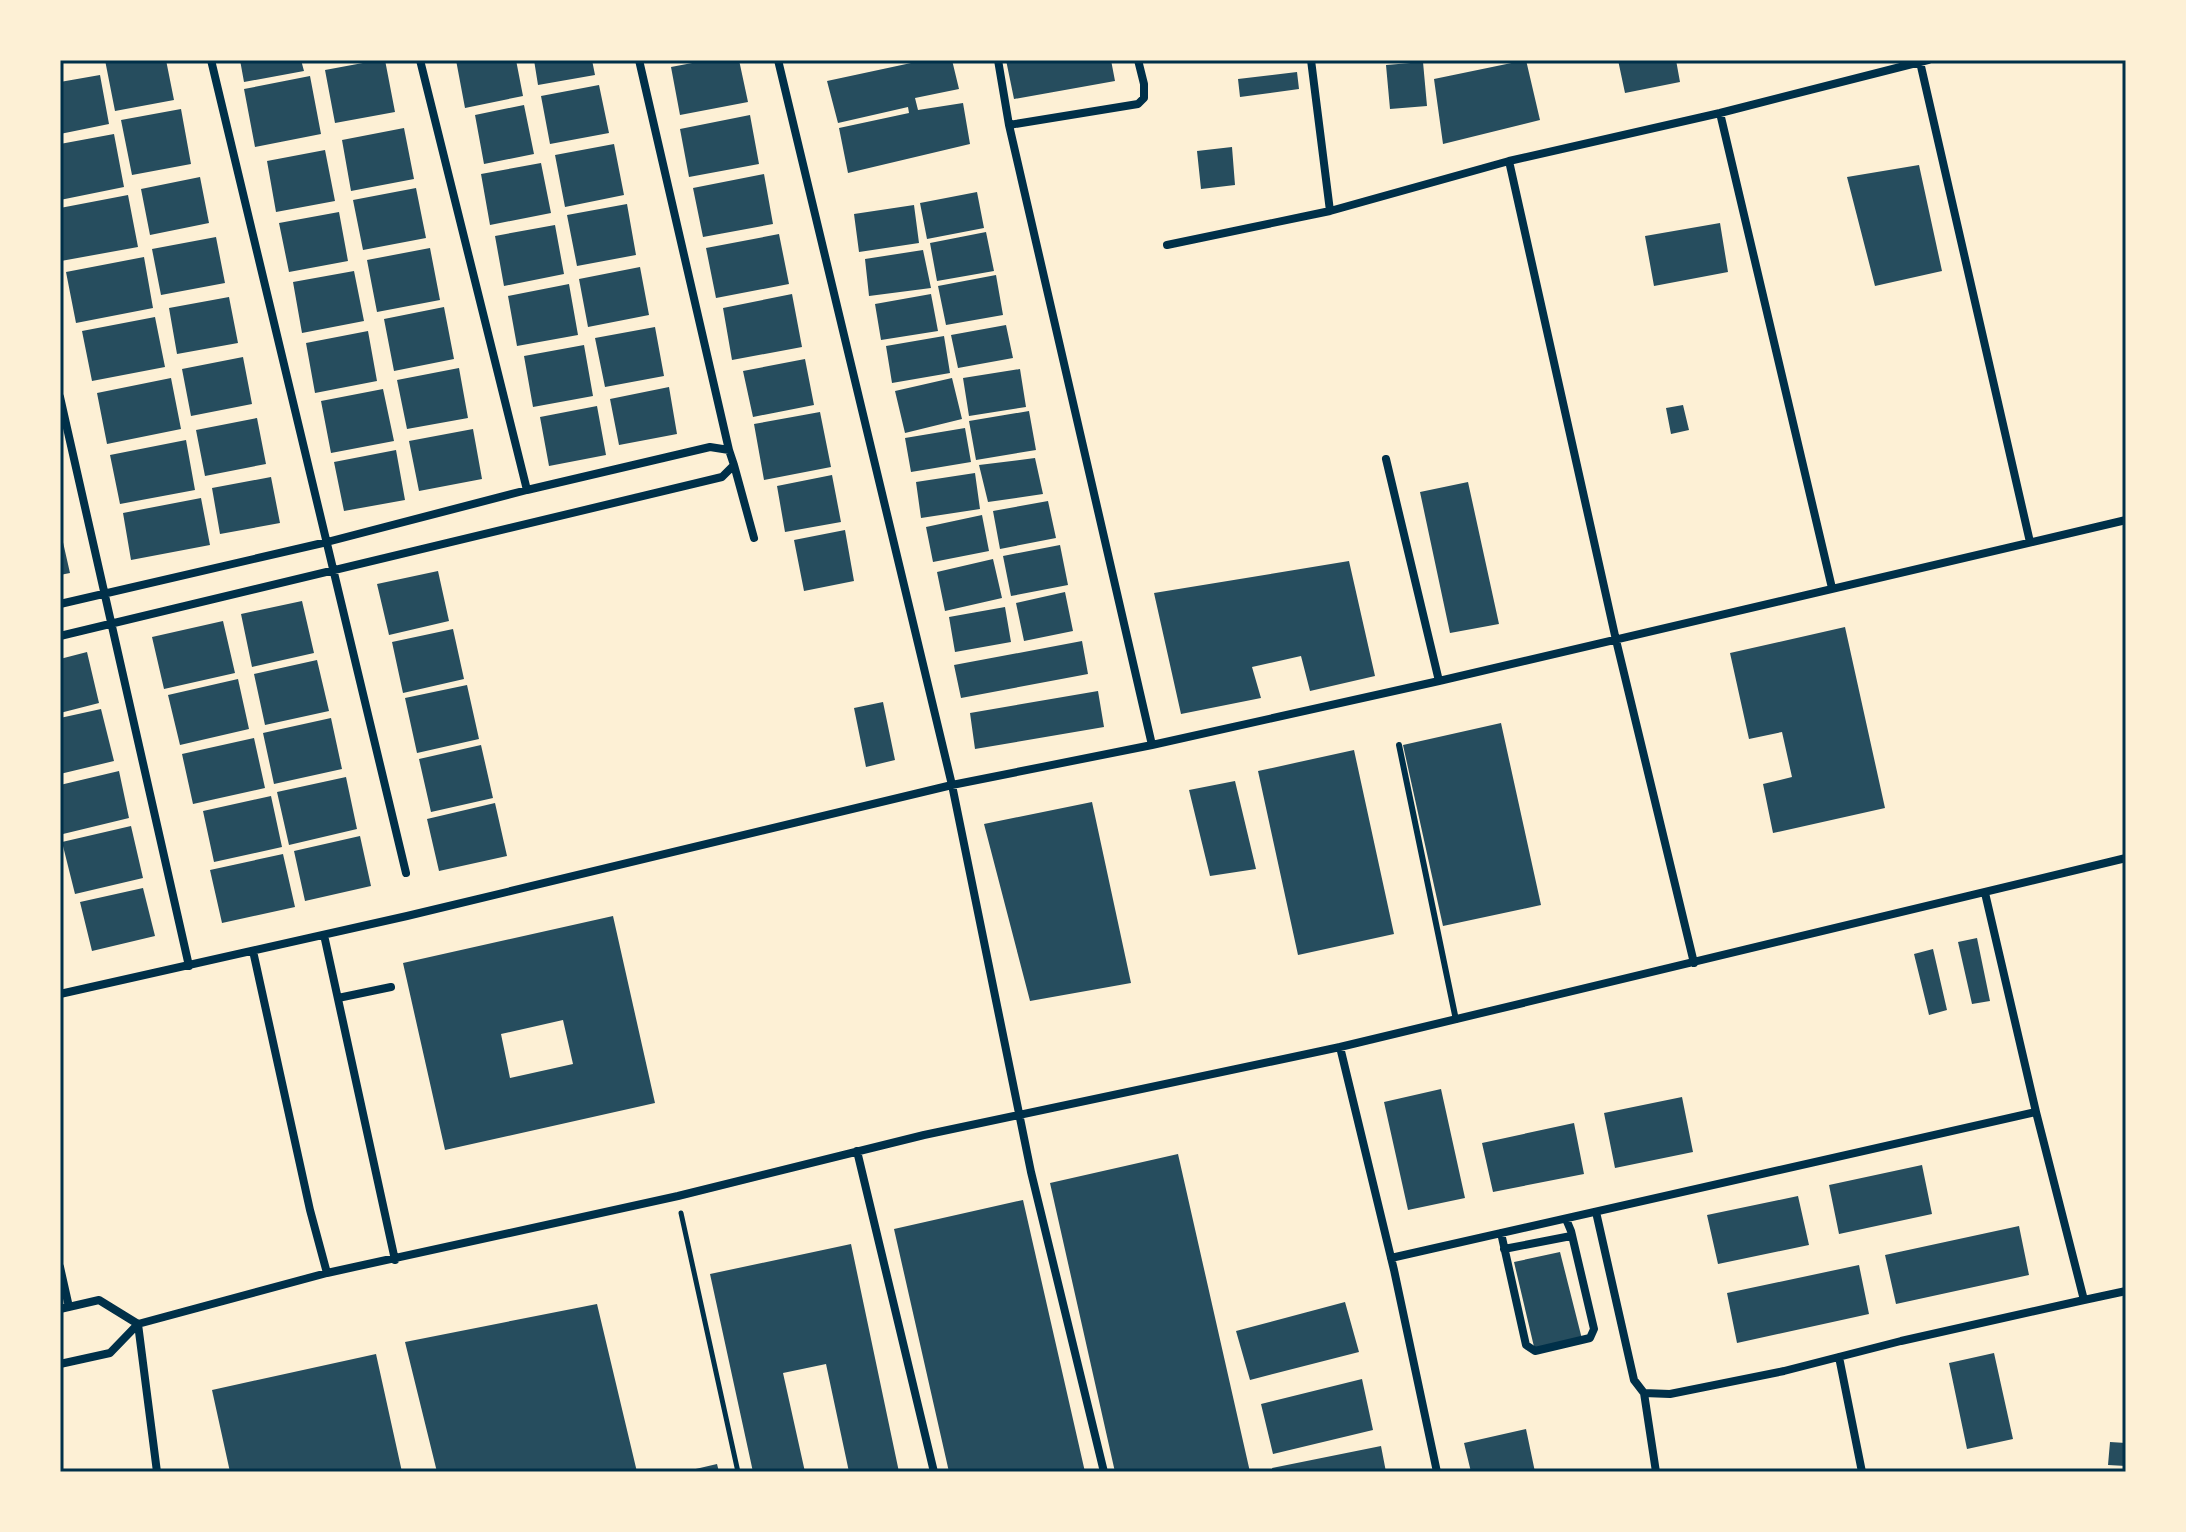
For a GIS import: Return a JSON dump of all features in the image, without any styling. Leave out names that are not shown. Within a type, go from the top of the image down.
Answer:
[{"type":"street","points":[[211,60],[406,873]]},
{"type":"street","points":[[420,60],[527,490]]},
{"type":"street","points":[[639,60],[729,450],[754,538]]},
{"type":"street","points":[[778,60],[952,785],[1031,1172],[1104,1472]]},
{"type":"street","points":[[998,60],[1009,125],[1152,745]]},
{"type":"street","points":[[1009,125],[1138,104],[1144,98],[1138,60]]},
{"type":"street","points":[[1311,60],[1330,211]]},
{"type":"street","points":[[1167,245],[1330,211],[1509,161],[1720,113],[1924,61],[2030,542]]},
{"type":"street","points":[[1720,113],[1832,588]]},
{"type":"street","points":[[1509,161],[1616,640],[1694,963]]},
{"type":"street","points":[[60,397],[189,966]]},
{"type":"street","points":[[60,604],[327,542],[710,447],[729,450]]},
{"type":"street","points":[[1386,459],[1439,681]]},
{"type":"street","points":[[60,636],[722,477],[734,465]]},
{"type":"street","points":[[60,994],[324,935],[952,785],[1152,745],[1439,681],[2126,520]]},
{"type":"street","points":[[60,1364],[110,1353],[138,1324],[327,1273],[678,1196],[924,1135],[1340,1047],[2126,858]]},
{"type":"street","points":[[1985,893],[2084,1300]]},
{"type":"street","points":[[324,935],[395,1260]]},
{"type":"street","points":[[253,951],[310,1210],[327,1273]]},
{"type":"street","points":[[338,998],[391,987]]},
{"type":"street","points":[[1340,1047],[1391,1258],[1437,1472]]},
{"type":"street","points":[[1391,1258],[2036,1112]]},
{"type":"street","points":[[857,1151],[934,1472]]},
{"type":"street","points":[[1596,1212],[1634,1380],[1644,1393],[1656,1472]]},
{"type":"street","points":[[1501,1233],[1526,1345],[1535,1351],[1590,1338],[1594,1329],[1566,1219]]},
{"type":"street","points":[[1504,1249],[1571,1236]]},
{"type":"street","points":[[60,1267],[65,1308],[99,1300],[138,1324]]},
{"type":"street","points":[[1644,1393],[1670,1394],[1784,1371],[2126,1291]]},
{"type":"street","points":[[138,1324],[157,1472]]},
{"type":"street","points":[[1839,1357],[1862,1472]]},
{"type":"lane","points":[[1399,745],[1456,1020]]},
{"type":"path","points":[[678,1196],[738,1472]]},
{"type":"building","points":[[105,60],[166,60],[174,100],[115,111]]},
{"type":"building","points":[[240,60],[301,60],[304,71],[244,82]]},
{"type":"building","points":[[385,60],[395,112],[335,123],[325,70]]},
{"type":"building","points":[[456,60],[516,60],[523,96],[465,108]]},
{"type":"building","points":[[534,60],[592,60],[595,75],[538,85]]},
{"type":"building","points":[[708,60],[739,60],[748,102],[680,115],[671,67]]},
{"type":"building","points":[[925,60],[952,60],[959,89],[915,98],[918,110],[963,103],[970,144],[848,173],[839,128],[909,113],[908,107],[838,123],[827,81]]},
{"type":"building","points":[[1006,60],[1111,60],[1115,81],[1014,99]]},
{"type":"building","points":[[1526,60],[1540,120],[1443,144],[1434,79]]},
{"type":"building","points":[[1618,60],[1676,60],[1680,82],[1625,93]]},
{"type":"building","points":[[1423,62],[1427,106],[1390,109],[1386,65]]},
{"type":"building","points":[[1297,72],[1299,89],[1240,97],[1238,79]]},
{"type":"building","points":[[100,75],[109,124],[60,134],[60,82]]},
{"type":"building","points":[[310,76],[321,134],[255,147],[244,89]]},
{"type":"building","points":[[599,85],[609,133],[550,144],[541,96]]},
{"type":"building","points":[[524,105],[534,154],[484,164],[475,115]]},
{"type":"building","points":[[181,109],[191,164],[132,175],[121,120]]},
{"type":"building","points":[[750,115],[759,164],[689,177],[680,129]]},
{"type":"building","points":[[404,128],[414,179],[351,191],[342,140]]},
{"type":"building","points":[[114,134],[124,187],[60,200],[60,144]]},
{"type":"building","points":[[614,144],[624,195],[565,207],[555,155]]},
{"type":"building","points":[[1232,147],[1235,185],[1201,189],[1197,151]]},
{"type":"building","points":[[325,150],[335,201],[276,212],[267,161]]},
{"type":"building","points":[[541,163],[551,213],[490,225],[481,174]]},
{"type":"building","points":[[1919,165],[1942,271],[1875,286],[1847,177]]},
{"type":"building","points":[[764,174],[773,224],[703,237],[693,188]]},
{"type":"building","points":[[200,177],[209,223],[150,235],[141,189]]},
{"type":"building","points":[[416,188],[426,238],[363,250],[353,200]]},
{"type":"building","points":[[977,192],[984,228],[927,239],[920,203]]},
{"type":"building","points":[[128,195],[138,247],[61,261],[60,208]]},
{"type":"building","points":[[627,204],[636,255],[577,266],[567,215]]},
{"type":"building","points":[[914,205],[919,243],[859,252],[854,214]]},
{"type":"building","points":[[339,212],[348,261],[289,272],[279,223]]},
{"type":"building","points":[[1720,223],[1728,272],[1654,286],[1645,236]]},
{"type":"building","points":[[555,225],[564,274],[504,286],[495,236]]},
{"type":"building","points":[[986,232],[994,271],[937,281],[930,243]]},
{"type":"building","points":[[779,234],[789,284],[716,298],[706,248]]},
{"type":"building","points":[[216,237],[225,283],[161,295],[152,249]]},
{"type":"building","points":[[430,248],[440,300],[377,312],[367,260]]},
{"type":"building","points":[[923,250],[931,288],[869,296],[865,259]]},
{"type":"building","points":[[144,257],[153,308],[76,323],[66,272]]},
{"type":"building","points":[[640,267],[649,315],[588,327],[579,279]]},
{"type":"building","points":[[354,271],[364,321],[302,333],[293,282]]},
{"type":"building","points":[[996,275],[1003,315],[946,325],[938,286]]},
{"type":"building","points":[[569,284],[578,335],[517,346],[508,296]]},
{"type":"building","points":[[792,294],[802,347],[732,360],[723,308]]},
{"type":"building","points":[[931,294],[938,331],[881,340],[875,304]]},
{"type":"building","points":[[229,297],[238,343],[177,354],[169,308]]},
{"type":"building","points":[[444,307],[454,359],[394,371],[384,319]]},
{"type":"building","points":[[155,317],[165,367],[92,381],[82,331]]},
{"type":"building","points":[[1006,325],[1013,358],[958,368],[951,335]]},
{"type":"building","points":[[655,327],[664,376],[605,387],[595,338]]},
{"type":"building","points":[[368,331],[377,381],[315,393],[306,343]]},
{"type":"building","points":[[944,336],[950,373],[892,383],[886,346]]},
{"type":"building","points":[[584,345],[593,396],[533,407],[524,356]]},
{"type":"building","points":[[243,357],[252,404],[191,416],[182,369]]},
{"type":"building","points":[[805,359],[814,405],[753,417],[743,371]]},
{"type":"building","points":[[459,368],[468,418],[407,429],[397,380]]},
{"type":"building","points":[[1020,369],[1026,407],[969,416],[963,378]]},
{"type":"building","points":[[171,378],[181,429],[107,444],[97,393]]},
{"type":"building","points":[[952,378],[962,419],[905,433],[895,391]]},
{"type":"building","points":[[669,387],[677,434],[619,445],[610,399]]},
{"type":"building","points":[[383,389],[394,441],[331,453],[321,401]]},
{"type":"building","points":[[1683,405],[1689,430],[1671,434],[1666,408]]},
{"type":"building","points":[[597,406],[606,455],[549,466],[540,417]]},
{"type":"building","points":[[1029,411],[1036,450],[976,460],[969,421]]},
{"type":"building","points":[[820,412],[831,467],[764,480],[754,424]]},
{"type":"building","points":[[257,418],[266,464],[205,476],[196,430]]},
{"type":"building","points":[[965,428],[971,462],[911,472],[905,438]]},
{"type":"building","points":[[473,429],[482,479],[419,491],[409,441]]},
{"type":"building","points":[[186,440],[195,490],[120,504],[110,455]]},
{"type":"building","points":[[396,450],[405,500],[344,511],[334,462]]},
{"type":"building","points":[[1035,458],[1043,494],[988,502],[979,465]]},
{"type":"building","points":[[975,473],[980,509],[921,518],[916,482]]},
{"type":"building","points":[[832,475],[841,522],[785,532],[777,486]]},
{"type":"building","points":[[271,477],[280,523],[220,534],[212,488]]},
{"type":"building","points":[[1468,482],[1499,624],[1450,633],[1420,492]]},
{"type":"building","points":[[201,498],[210,545],[131,560],[123,513]]},
{"type":"building","points":[[1048,501],[1056,538],[1000,549],[993,511]]},
{"type":"building","points":[[982,515],[989,551],[933,562],[926,527]]},
{"type":"building","points":[[60,529],[70,573],[60,575]]},
{"type":"building","points":[[845,530],[854,581],[804,591],[794,540]]},
{"type":"building","points":[[1060,545],[1068,585],[1011,596],[1003,556]]},
{"type":"building","points":[[993,559],[1002,598],[945,611],[937,572]]},
{"type":"building","points":[[1349,561],[1375,676],[1310,691],[1301,656],[1252,667],[1261,698],[1181,714],[1154,593]]},
{"type":"building","points":[[438,571],[449,621],[389,635],[377,584]]},
{"type":"building","points":[[1065,592],[1073,631],[1024,641],[1016,603]]},
{"type":"building","points":[[302,601],[314,653],[252,667],[241,614]]},
{"type":"building","points":[[1005,607],[1011,642],[955,652],[949,617]]},
{"type":"building","points":[[223,621],[235,673],[164,689],[152,637]]},
{"type":"building","points":[[1845,627],[1885,808],[1773,833],[1763,784],[1792,777],[1782,732],[1749,739],[1730,653]]},
{"type":"building","points":[[453,629],[464,679],[403,693],[392,642]]},
{"type":"building","points":[[1082,641],[1088,674],[961,698],[954,665]]},
{"type":"building","points":[[87,652],[99,703],[60,713],[60,659]]},
{"type":"building","points":[[317,660],[329,711],[265,725],[254,674]]},
{"type":"building","points":[[238,679],[249,729],[180,745],[168,695]]},
{"type":"building","points":[[467,685],[479,739],[417,753],[405,698]]},
{"type":"building","points":[[1098,691],[1104,727],[975,749],[970,713]]},
{"type":"building","points":[[883,702],[895,760],[866,767],[854,708]]},
{"type":"building","points":[[101,709],[114,761],[60,774],[60,718]]},
{"type":"building","points":[[331,718],[342,769],[274,784],[263,733]]},
{"type":"building","points":[[1501,723],[1541,905],[1443,926],[1403,745]]},
{"type":"building","points":[[254,738],[265,788],[193,804],[182,754]]},
{"type":"building","points":[[481,745],[493,798],[431,812],[419,759]]},
{"type":"building","points":[[1354,750],[1394,934],[1298,955],[1258,771]]},
{"type":"building","points":[[119,771],[129,818],[63,834],[60,785]]},
{"type":"building","points":[[346,777],[357,829],[289,845],[277,792]]},
{"type":"building","points":[[1235,781],[1256,869],[1210,876],[1189,790]]},
{"type":"building","points":[[271,796],[282,847],[214,862],[203,811]]},
{"type":"building","points":[[1092,802],[1131,983],[1030,1001],[984,824]]},
{"type":"building","points":[[495,803],[507,856],[439,871],[427,819]]},
{"type":"building","points":[[131,826],[143,878],[75,894],[62,842]]},
{"type":"building","points":[[360,836],[371,886],[305,901],[294,851]]},
{"type":"building","points":[[283,854],[295,907],[222,923],[210,870]]},
{"type":"building","points":[[143,888],[155,936],[92,951],[80,902]]},
{"type":"building","points":[[613,916],[655,1103],[445,1150],[403,963]],"holes":[[[563,1020],[573,1064],[510,1078],[501,1034]]]},
{"type":"building","points":[[1977,938],[1990,1001],[1972,1004],[1958,942]]},
{"type":"building","points":[[1933,949],[1947,1010],[1929,1015],[1914,954]]},
{"type":"building","points":[[1441,1089],[1465,1198],[1408,1210],[1384,1102]]},
{"type":"building","points":[[1682,1097],[1693,1152],[1615,1168],[1604,1113]]},
{"type":"building","points":[[1574,1123],[1584,1174],[1493,1192],[1482,1143]]},
{"type":"building","points":[[1178,1154],[1250,1472],[1115,1472],[1050,1183]]},
{"type":"building","points":[[1922,1165],[1932,1214],[1839,1234],[1829,1185]]},
{"type":"building","points":[[1798,1196],[1809,1245],[1718,1264],[1707,1215]]},
{"type":"building","points":[[1023,1200],[1085,1472],[949,1472],[894,1229]]},
{"type":"building","points":[[2019,1226],[2029,1275],[1896,1304],[1885,1255]]},
{"type":"building","points":[[851,1244],[899,1472],[849,1472],[826,1364],[783,1373],[805,1472],[753,1472],[710,1274]]},
{"type":"building","points":[[1560,1252],[1582,1339],[1535,1351],[1514,1262]]},
{"type":"building","points":[[1859,1265],[1869,1314],[1737,1343],[1727,1293]]},
{"type":"building","points":[[1345,1302],[1359,1352],[1250,1380],[1236,1331]]},
{"type":"building","points":[[597,1304],[637,1472],[437,1472],[405,1342]]},
{"type":"building","points":[[1994,1353],[2013,1439],[1967,1449],[1949,1363]]},
{"type":"building","points":[[376,1354],[402,1472],[230,1472],[212,1390]]},
{"type":"building","points":[[1362,1379],[1373,1430],[1273,1454],[1261,1404]]},
{"type":"building","points":[[1526,1429],[1535,1472],[1471,1472],[1464,1443]]},
{"type":"building","points":[[2110,1442],[2126,1443],[2126,1466],[2108,1465]]},
{"type":"building","points":[[1381,1446],[1386,1472],[1273,1472],[1272,1468]]},
{"type":"building","points":[[717,1464],[719,1472],[687,1472],[687,1471]]}]
